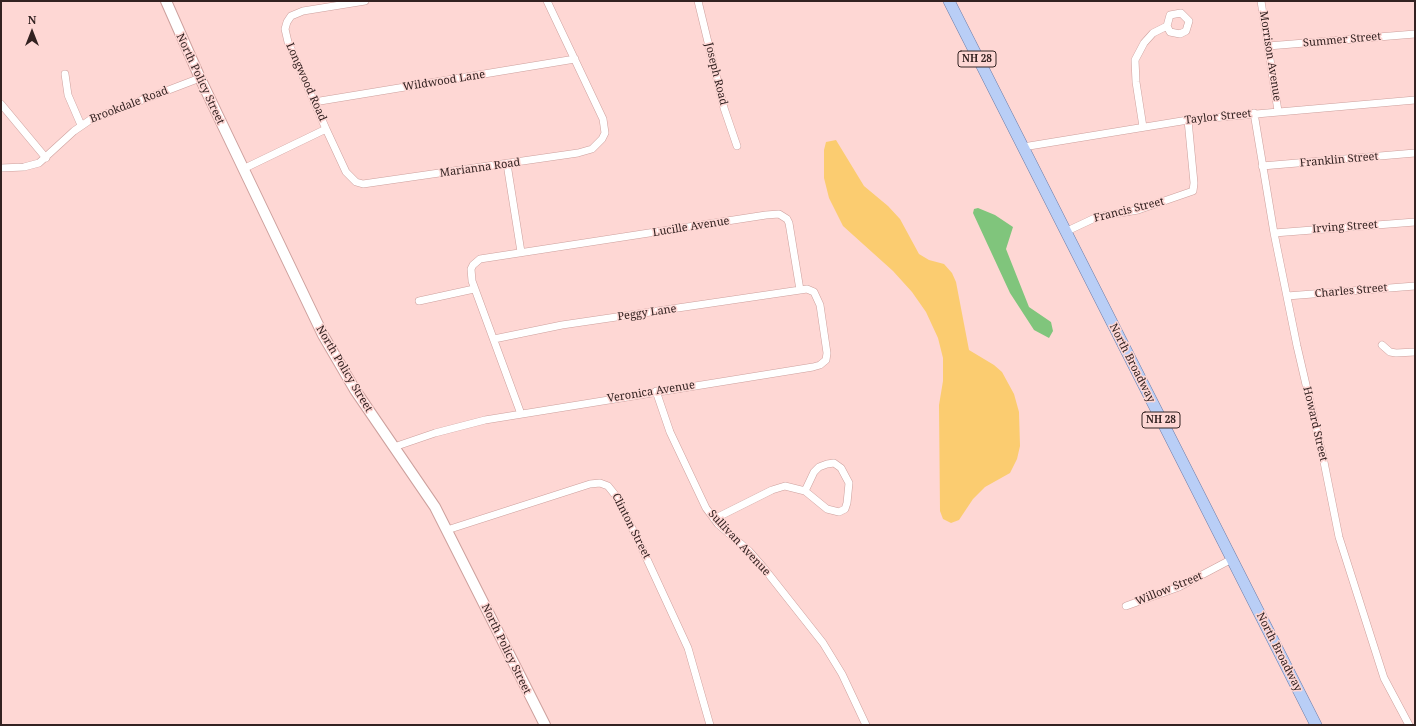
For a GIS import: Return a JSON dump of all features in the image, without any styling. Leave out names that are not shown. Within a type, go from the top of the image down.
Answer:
[{"type":"main road","name":"North Broadway","points":[[949,1],[1316,725]]},
{"type":"street","name":"North Policy Street","points":[[166,1],[200,78],[323,335],[355,390],[429,498],[447,530],[545,725]]},
{"type":"street","name":"Longwood Road","points":[[326,129],[286,36],[287,22],[291,16],[303,11],[365,1]]},
{"type":"street","name":"Marianna Road","points":[[326,129],[346,172],[356,182],[363,184],[585,152],[598,145],[605,133],[603,119],[547,1]]},
{"type":"street","name":"Joseph Road","points":[[698,1],[724,108],[737,146]]},
{"type":"street","name":"Morrison Avenue","points":[[1261,1],[1278,111]]},
{"type":"street","points":[[1143,127],[1136,82],[1135,60],[1139,50],[1148,38],[1167,26]]},
{"type":"street","name":"Summer Street","points":[[1268,46],[1415,34]]},
{"type":"street","name":"Wildwood Lane","points":[[314,102],[575,59]]},
{"type":"street","points":[[65,74],[68,95],[81,125]]},
{"type":"street","name":"Brookdale Road","points":[[1,168],[31,166],[46,158],[81,125],[110,111],[200,78]]},
{"type":"street","name":"Taylor Street","points":[[1022,147],[1188,120],[1415,100]]},
{"type":"street","points":[[1,104],[46,158]]},
{"type":"street","name":"Howard Street","points":[[1254,114],[1274,233],[1339,538],[1384,678],[1409,725]]},
{"type":"street","name":"Francis Street","points":[[1065,232],[1098,216],[1138,210],[1193,191],[1194,183],[1188,120]]},
{"type":"street","points":[[243,169],[326,129]]},
{"type":"street","name":"Franklin Street","points":[[1262,166],[1415,153]]},
{"type":"street","points":[[508,164],[521,252]]},
{"type":"street","name":"Lucille Avenue","points":[[521,414],[474,289],[471,269],[476,262],[486,258],[521,252],[779,214],[787,219],[789,223],[800,290]]},
{"type":"street","name":"Irving Street","points":[[1274,233],[1415,222]]},
{"type":"street","name":"Charles Street","points":[[1287,296],[1415,286]]},
{"type":"street","points":[[419,301],[474,289]]},
{"type":"street","name":"Veronica Avenue","points":[[394,447],[469,423],[656,391],[820,366],[826,360],[827,353],[820,305],[814,292],[800,290]]},
{"type":"street","name":"Peggy Lane","points":[[494,339],[562,325],[800,290]]},
{"type":"street","points":[[1382,345],[1390,352],[1415,352]]},
{"type":"street","name":"Sullivan Avenue","points":[[656,391],[670,432],[706,508],[714,519],[749,551],[763,567],[823,643],[842,674],[866,725]]},
{"type":"street","points":[[714,519],[776,488],[790,486],[805,491],[827,509],[839,512],[845,509],[847,503],[848,483],[841,468],[834,463],[819,467],[814,472],[805,491]]},
{"type":"street","name":"Clinton Street","points":[[447,530],[590,484],[600,483],[608,486],[616,496],[643,550],[688,648],[710,725]]},
{"type":"street","name":"Willow Street","points":[[1126,606],[1179,587],[1232,559]]},
{"type":"shaded area","points":[[836,140],[864,186],[888,206],[900,219],[919,254],[929,260],[944,264],[952,273],[956,282],[969,350],[994,365],[1002,372],[1014,394],[1019,412],[1020,446],[1017,459],[1010,473],[985,487],[973,499],[959,520],[951,523],[943,519],[940,511],[939,405],[943,381],[943,358],[938,338],[926,312],[912,292],[893,271],[843,226],[829,198],[824,178],[824,150],[826,142]]},
{"type":"shaded area","points":[[978,208],[995,215],[1013,227],[1006,249],[1029,307],[1051,322],[1053,331],[1049,338],[1034,330],[1010,293],[973,213],[974,209]]}]
